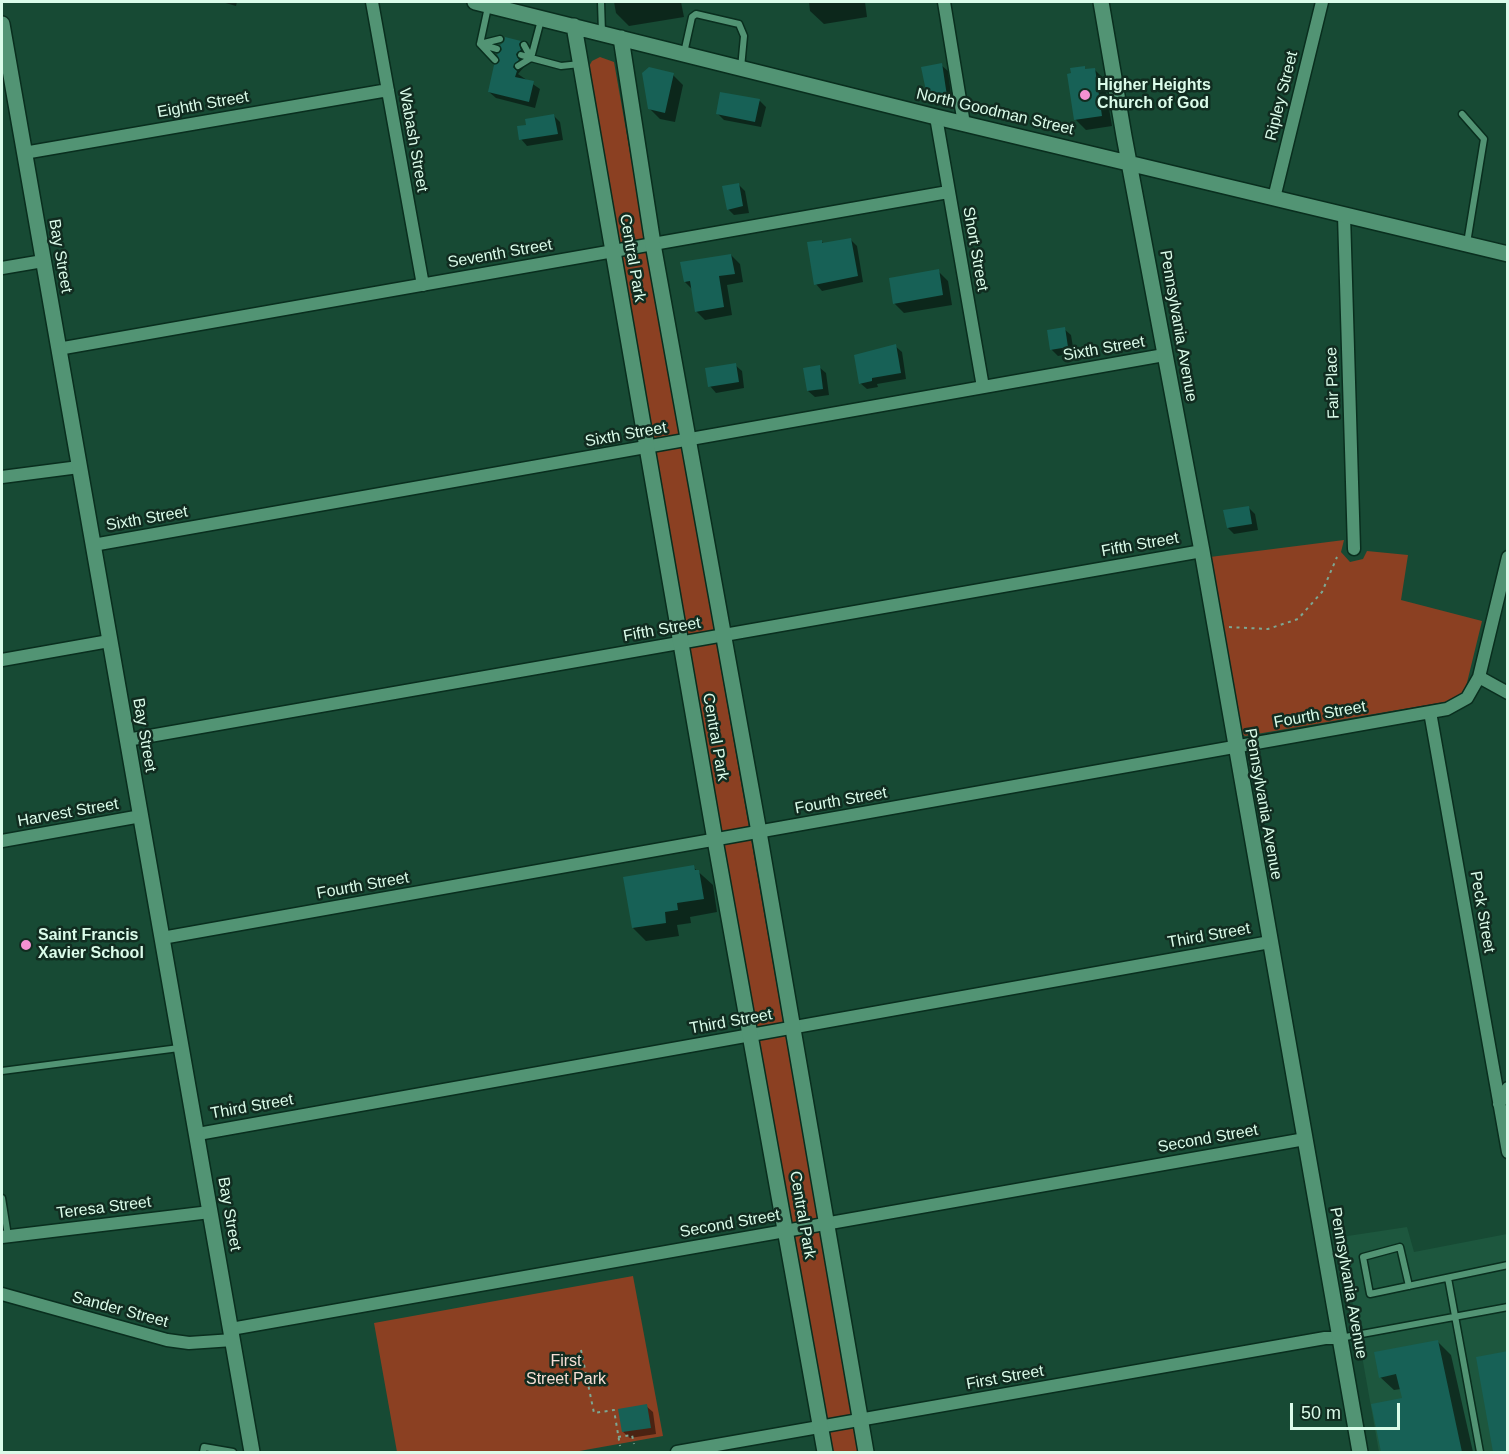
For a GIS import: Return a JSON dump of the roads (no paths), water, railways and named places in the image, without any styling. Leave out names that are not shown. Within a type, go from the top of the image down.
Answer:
[{"type":"main road","name":"Pennsylvania Avenue","points":[[1101,2],[1164,355],[1202,550],[1360,1452]]},
{"type":"main road","name":"North Goodman Street","points":[[482,3],[964,124],[1508,254]]},
{"type":"main road","name":"Bay Street","points":[[2,24],[6,82],[24,153],[252,1452]]},
{"type":"main road","name":"Central Park","points":[[574,26],[715,840],[752,1035],[825,1452]]},
{"type":"main road","name":"Central Park","points":[[621,38],[653,244],[759,832],[866,1452]]},
{"type":"street","name":"Wabash Street","points":[[372,2],[423,285]]},
{"type":"street","points":[[944,2],[964,124]]},
{"type":"street","name":"Ripley Street","points":[[1274,198],[1322,2]]},
{"type":"street","name":"Eighth Street","points":[[24,153],[388,90]]},
{"type":"street","name":"Short Street","points":[[936,117],[983,387]]},
{"type":"street","name":"Seventh Street","points":[[58,349],[948,192]]},
{"type":"street","name":"Fair Place","points":[[1344,215],[1354,549]]},
{"type":"street","points":[[2,268],[43,261]]},
{"type":"street","name":"Sixth Street","points":[[93,545],[1164,355]]},
{"type":"street","points":[[2,477],[79,467]]},
{"type":"street","name":"Fifth Street","points":[[127,740],[1202,550]]},
{"type":"street","points":[[1508,557],[1479,677],[1508,693]]},
{"type":"street","points":[[2,660],[109,641]]},
{"type":"street","name":"Fourth Street","points":[[162,938],[1430,712],[1459,705],[1467,698],[1479,677]]},
{"type":"street","name":"Peck Street","points":[[1430,712],[1508,1152]]},
{"type":"street","name":"Harvest Street","points":[[2,842],[141,816]]},
{"type":"street","name":"Third Street","points":[[198,1134],[1270,942]]},
{"type":"street","points":[[1499,1104],[1508,1088]]},
{"type":"street","name":"Second Street","points":[[232,1334],[787,1230],[1305,1139]]},
{"type":"street","name":"Teresa Street","points":[[5,1237],[210,1212]]},
{"type":"street","name":"Sander Street","points":[[2,1294],[167,1340],[189,1343],[232,1334]]},
{"type":"street","name":"First Street","points":[[677,1452],[1325,1338],[1340,1338]]},
{"type":"lane","points":[[601,2],[602,33]]},
{"type":"lane","points":[[482,3],[480,44],[495,60]]},
{"type":"lane","points":[[684,54],[692,17],[696,14],[738,24],[744,36],[741,68]]},
{"type":"lane","points":[[518,66],[531,57],[542,18]]},
{"type":"lane","points":[[480,44],[500,39]]},
{"type":"lane","points":[[480,44],[497,49]]},
{"type":"lane","points":[[524,45],[531,57]]},
{"type":"lane","points":[[521,55],[561,66],[580,64]]},
{"type":"lane","points":[[1462,114],[1484,139],[1467,244]]},
{"type":"lane","points":[[2,1071],[182,1047]]},
{"type":"lane","points":[[2,1198],[5,1237]]},
{"type":"lane","points":[[1409,1286],[1400,1247],[1363,1257],[1370,1294],[1409,1286],[1448,1278],[1508,1265]]},
{"type":"lane","points":[[1448,1278],[1480,1452]]},
{"type":"lane","points":[[1340,1338],[1508,1307]]},
{"type":"lane","points":[[203,1452],[204,1447],[233,1452]]},
{"type":"place","name":"Higher Heights Church of God","points":[[1085,95]]},
{"type":"place","name":"Saint Francis Xavier School","points":[[26,945]]},
{"type":"park label","name":"First Street Park","points":[[566,1371]]}]
